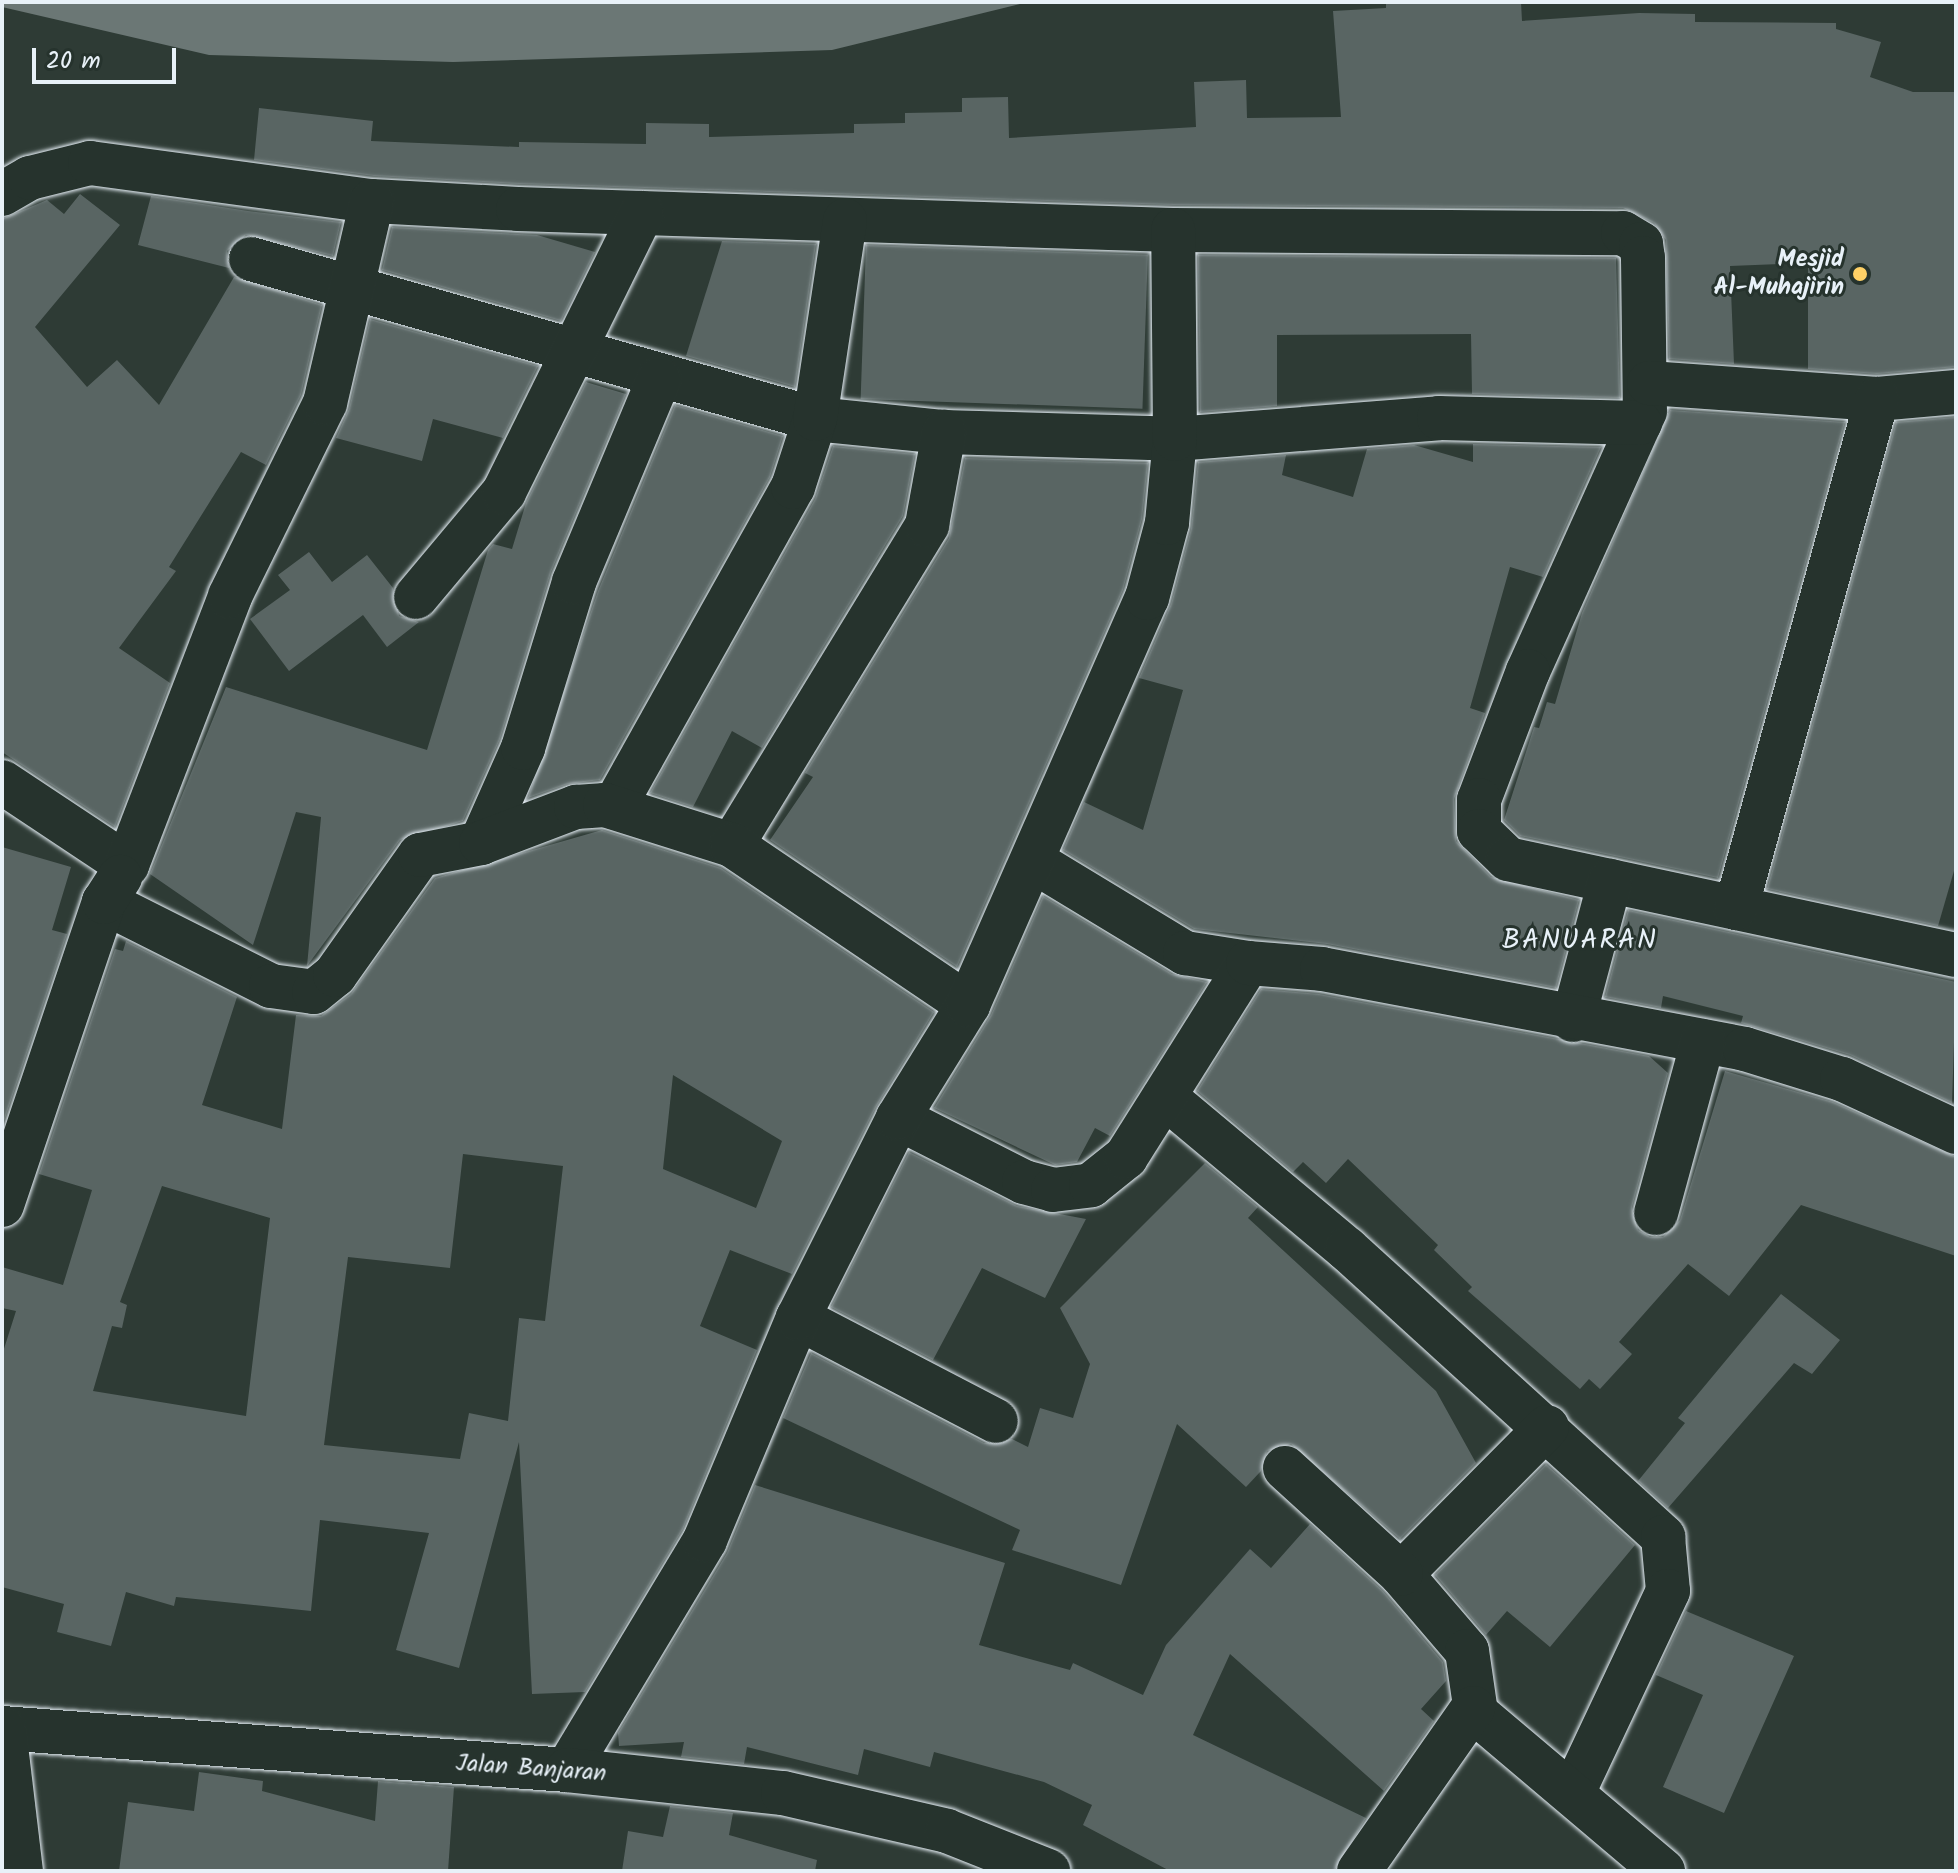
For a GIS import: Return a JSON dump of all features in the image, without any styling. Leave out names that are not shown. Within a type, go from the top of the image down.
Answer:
[{"type":"street","points":[[2,194],[30,178],[90,163],[372,201],[1173,230],[1623,233],[1642,251],[1645,403],[1528,671],[1477,816],[1486,842],[1508,859],[1956,955]]},
{"type":"street","points":[[2,1205],[104,902],[127,865],[230,596],[325,403],[372,201]]},
{"type":"street","points":[[416,597],[504,492],[642,213]]},
{"type":"street","points":[[614,807],[776,520],[815,419],[845,220]]},
{"type":"street","points":[[567,1770],[683,1583],[798,1318],[898,1118],[968,1005],[1147,598],[1167,523],[1175,439],[1173,230]]},
{"type":"street","points":[[251,259],[573,355],[815,419],[944,432],[1175,439],[1645,403],[1877,399],[1956,392]]},
{"type":"street","points":[[481,843],[523,748],[574,582],[659,379]]},
{"type":"street","points":[[1736,908],[1877,399]]},
{"type":"street","points":[[732,845],[927,525],[944,432]]},
{"type":"street","points":[[2,782],[127,865]]},
{"type":"street","points":[[104,902],[271,986],[314,992],[335,975],[413,860],[481,843],[576,807],[614,807],[732,845],[968,1005]]},
{"type":"street","points":[[1033,861],[1185,953],[1248,963],[1322,969],[1573,1020],[1703,1041],[1831,1075],[1956,1132]]},
{"type":"street","points":[[1573,1020],[1610,881]]},
{"type":"street","points":[[898,1118],[1024,1182],[1072,1190],[1091,1185],[1126,1157],[1248,963]]},
{"type":"street","points":[[1656,1213],[1703,1041]]},
{"type":"street","points":[[1165,1097],[1547,1427],[1652,1522],[1670,1571],[1648,1642],[1574,1791]]},
{"type":"street","points":[[798,1318],[996,1421]]},
{"type":"street","points":[[1401,1574],[1547,1427]]},
{"type":"street","points":[[1285,1468],[1401,1574],[1467,1651],[1473,1708],[1359,1871]]},
{"type":"street","points":[[1473,1708],[1574,1791],[1663,1871]]},
{"type":"street","points":[[3,1728],[21,1871]]},
{"type":"street","name":"Jalan Banjaran","points":[[3,1728],[567,1770],[861,1808],[947,1831],[1048,1871]]},
{"type":"shaded area","points":[[2,2],[1028,2],[832,50],[453,62],[209,55],[2,7]]},
{"type":"building","points":[[1386,2],[1521,2],[1522,21],[1639,13],[1695,14],[1695,22],[1836,23],[1836,29],[1881,42],[1870,77],[1913,92],[1956,92],[1956,367],[1877,374],[1808,369],[1808,263],[1730,266],[1734,364],[1669,359],[1666,240],[1654,223],[1623,208],[1173,205],[519,184],[374,176],[254,160],[259,108],[373,121],[371,141],[519,147],[519,142],[646,144],[646,123],[709,124],[709,137],[854,133],[854,124],[905,123],[905,113],[962,112],[962,98],[1008,97],[1009,138],[1196,127],[1194,82],[1246,80],[1247,118],[1341,117],[1333,11],[1386,8]]},
{"type":"building","points":[[80,194],[120,225],[35,327],[87,387],[117,360],[159,405],[234,277],[322,305],[301,395],[266,465],[241,452],[169,567],[176,571],[119,648],[170,683],[115,827],[2,752],[2,219],[47,200],[64,214]]},
{"type":"building","points":[[151,196],[341,222],[333,256],[246,235],[227,251],[229,268],[138,245]]},
{"type":"building","points":[[392,227],[537,235],[595,252],[561,321],[382,270]]},
{"type":"building","points":[[722,241],[816,244],[795,387],[686,356]]},
{"type":"building","points":[[866,245],[1148,255],[1142,409],[861,399]]},
{"type":"building","points":[[1198,255],[1616,258],[1620,398],[1472,394],[1471,334],[1277,335],[1277,406],[1200,412]]},
{"type":"building","points":[[370,319],[538,366],[503,438],[433,419],[422,461],[336,438],[349,409]]},
{"type":"building","points":[[586,382],[626,394],[551,572],[500,739],[463,821],[400,840],[307,966],[321,817],[296,812],[253,945],[150,874],[226,687],[427,750],[488,550],[493,544],[512,549],[526,503]]},
{"type":"building","points":[[675,405],[783,436],[770,477],[600,780],[568,784],[528,798],[598,591]]},
{"type":"building","points":[[1670,410],[1845,422],[1718,878],[1520,836],[1504,820],[1534,727],[1539,728],[1547,702],[1555,704],[1582,613]]},
{"type":"building","points":[[1956,417],[1956,864],[1938,926],[1767,889],[1896,422]]},
{"type":"building","points":[[1473,444],[1601,447],[1543,577],[1510,567],[1470,708],[1485,713],[1454,799],[1456,841],[1491,877],[1579,900],[1556,988],[1327,944],[1194,929],[1063,850],[1084,802],[1143,830],[1183,690],[1139,678],[1171,604],[1191,529],[1198,462],[1286,455],[1282,475],[1353,497],[1367,449],[1414,445],[1473,462]]},
{"type":"building","points":[[833,446],[915,454],[903,516],[762,748],[732,731],[693,807],[650,793],[815,499]]},
{"type":"building","points":[[965,458],[1148,463],[1142,519],[1123,590],[957,967],[770,840],[813,777],[805,773],[949,538]]},
{"type":"building","points":[[309,552],[332,582],[367,555],[393,588],[399,616],[419,622],[387,647],[363,615],[289,671],[250,619],[290,590],[278,575]]},
{"type":"building","points":[[602,830],[721,868],[934,1012],[876,1107],[792,1274],[730,1250],[700,1326],[757,1350],[683,1529],[585,1692],[532,1694],[519,1442],[459,1668],[396,1650],[429,1533],[320,1520],[311,1611],[176,1597],[174,1606],[126,1592],[111,1646],[57,1632],[64,1604],[2,1587],[2,1355],[16,1311],[2,1308],[2,1267],[63,1285],[92,1190],[39,1174],[115,949],[123,951],[126,941],[237,997],[202,1105],[282,1129],[296,1015],[321,1016],[351,994],[435,878]],"holes":[[[673,1075],[782,1141],[756,1208],[663,1169]],[[463,1154],[563,1166],[545,1321],[519,1318],[508,1421],[469,1413],[460,1459],[324,1445],[348,1257],[450,1268]],[[162,1186],[270,1218],[246,1416],[93,1391],[112,1326],[122,1328],[127,1305],[120,1302]]]},
{"type":"building","points":[[2,847],[71,867],[52,930],[67,934],[2,1127]]},
{"type":"building","points":[[1043,896],[1172,974],[1207,982],[1110,1136],[1095,1128],[1077,1162],[1055,1165],[934,1108],[991,1015]]},
{"type":"building","points":[[1628,910],[1956,982],[1952,1103],[1850,1055],[1741,1023],[1743,1016],[1663,996],[1661,1008],[1605,997]]},
{"type":"building","points":[[1261,989],[1319,994],[1649,1056],[1668,1073],[1632,1207],[1638,1230],[1650,1237],[1663,1237],[1680,1220],[1725,1071],[1833,1102],[1956,1157],[1956,1256],[1801,1205],[1729,1296],[1688,1264],[1619,1342],[1632,1354],[1600,1389],[1589,1379],[1580,1389],[1468,1291],[1472,1287],[1434,1250],[1438,1245],[1348,1159],[1326,1183],[1303,1162],[1293,1172],[1197,1091]]},
{"type":"building","points":[[909,1152],[1017,1206],[1086,1219],[1045,1298],[982,1268],[933,1360],[831,1307]]},
{"type":"building","points":[[1205,1163],[1258,1207],[1248,1218],[1436,1391],[1476,1463],[1400,1539],[1291,1444],[1267,1451],[1261,1471],[1246,1487],[1177,1424],[1121,1585],[1012,1550],[1020,1530],[783,1418],[811,1353],[984,1443],[1012,1439],[1028,1447],[1040,1408],[1073,1418],[1090,1364],[1060,1308]]},
{"type":"building","points":[[1781,1294],[1840,1340],[1812,1374],[1794,1363],[1668,1508],[1638,1481],[1685,1423],[1678,1418]]},
{"type":"building","points":[[1546,1464],[1635,1545],[1550,1647],[1507,1611],[1486,1635],[1435,1575]]},
{"type":"building","points":[[755,1485],[1005,1563],[979,1645],[1070,1670],[1073,1663],[1143,1695],[1166,1645],[1250,1549],[1271,1568],[1310,1524],[1383,1591],[1443,1662],[1446,1681],[1421,1709],[1434,1721],[1384,1791],[1230,1654],[1193,1735],[1366,1818],[1334,1871],[1170,1871],[1083,1825],[1092,1805],[1044,1782],[934,1752],[930,1767],[864,1749],[858,1775],[747,1747],[744,1764],[681,1757],[684,1742],[619,1746],[618,1733],[727,1553]]},
{"type":"building","points":[[1686,1611],[1794,1656],[1724,1813],[1663,1787],[1703,1695],[1656,1675]]},
{"type":"building","points":[[199,1772],[263,1781],[262,1791],[375,1821],[378,1781],[454,1787],[448,1871],[119,1871],[128,1802],[194,1811]]},
{"type":"building","points":[[670,1806],[733,1813],[729,1835],[817,1860],[815,1871],[622,1871],[628,1831],[663,1837]]},
{"type":"place","name":"Mesjid Al-Muhajirin","points":[[1860,274]]},
{"type":"district","name":"BANUARAN","points":[[1580,941]]}]
